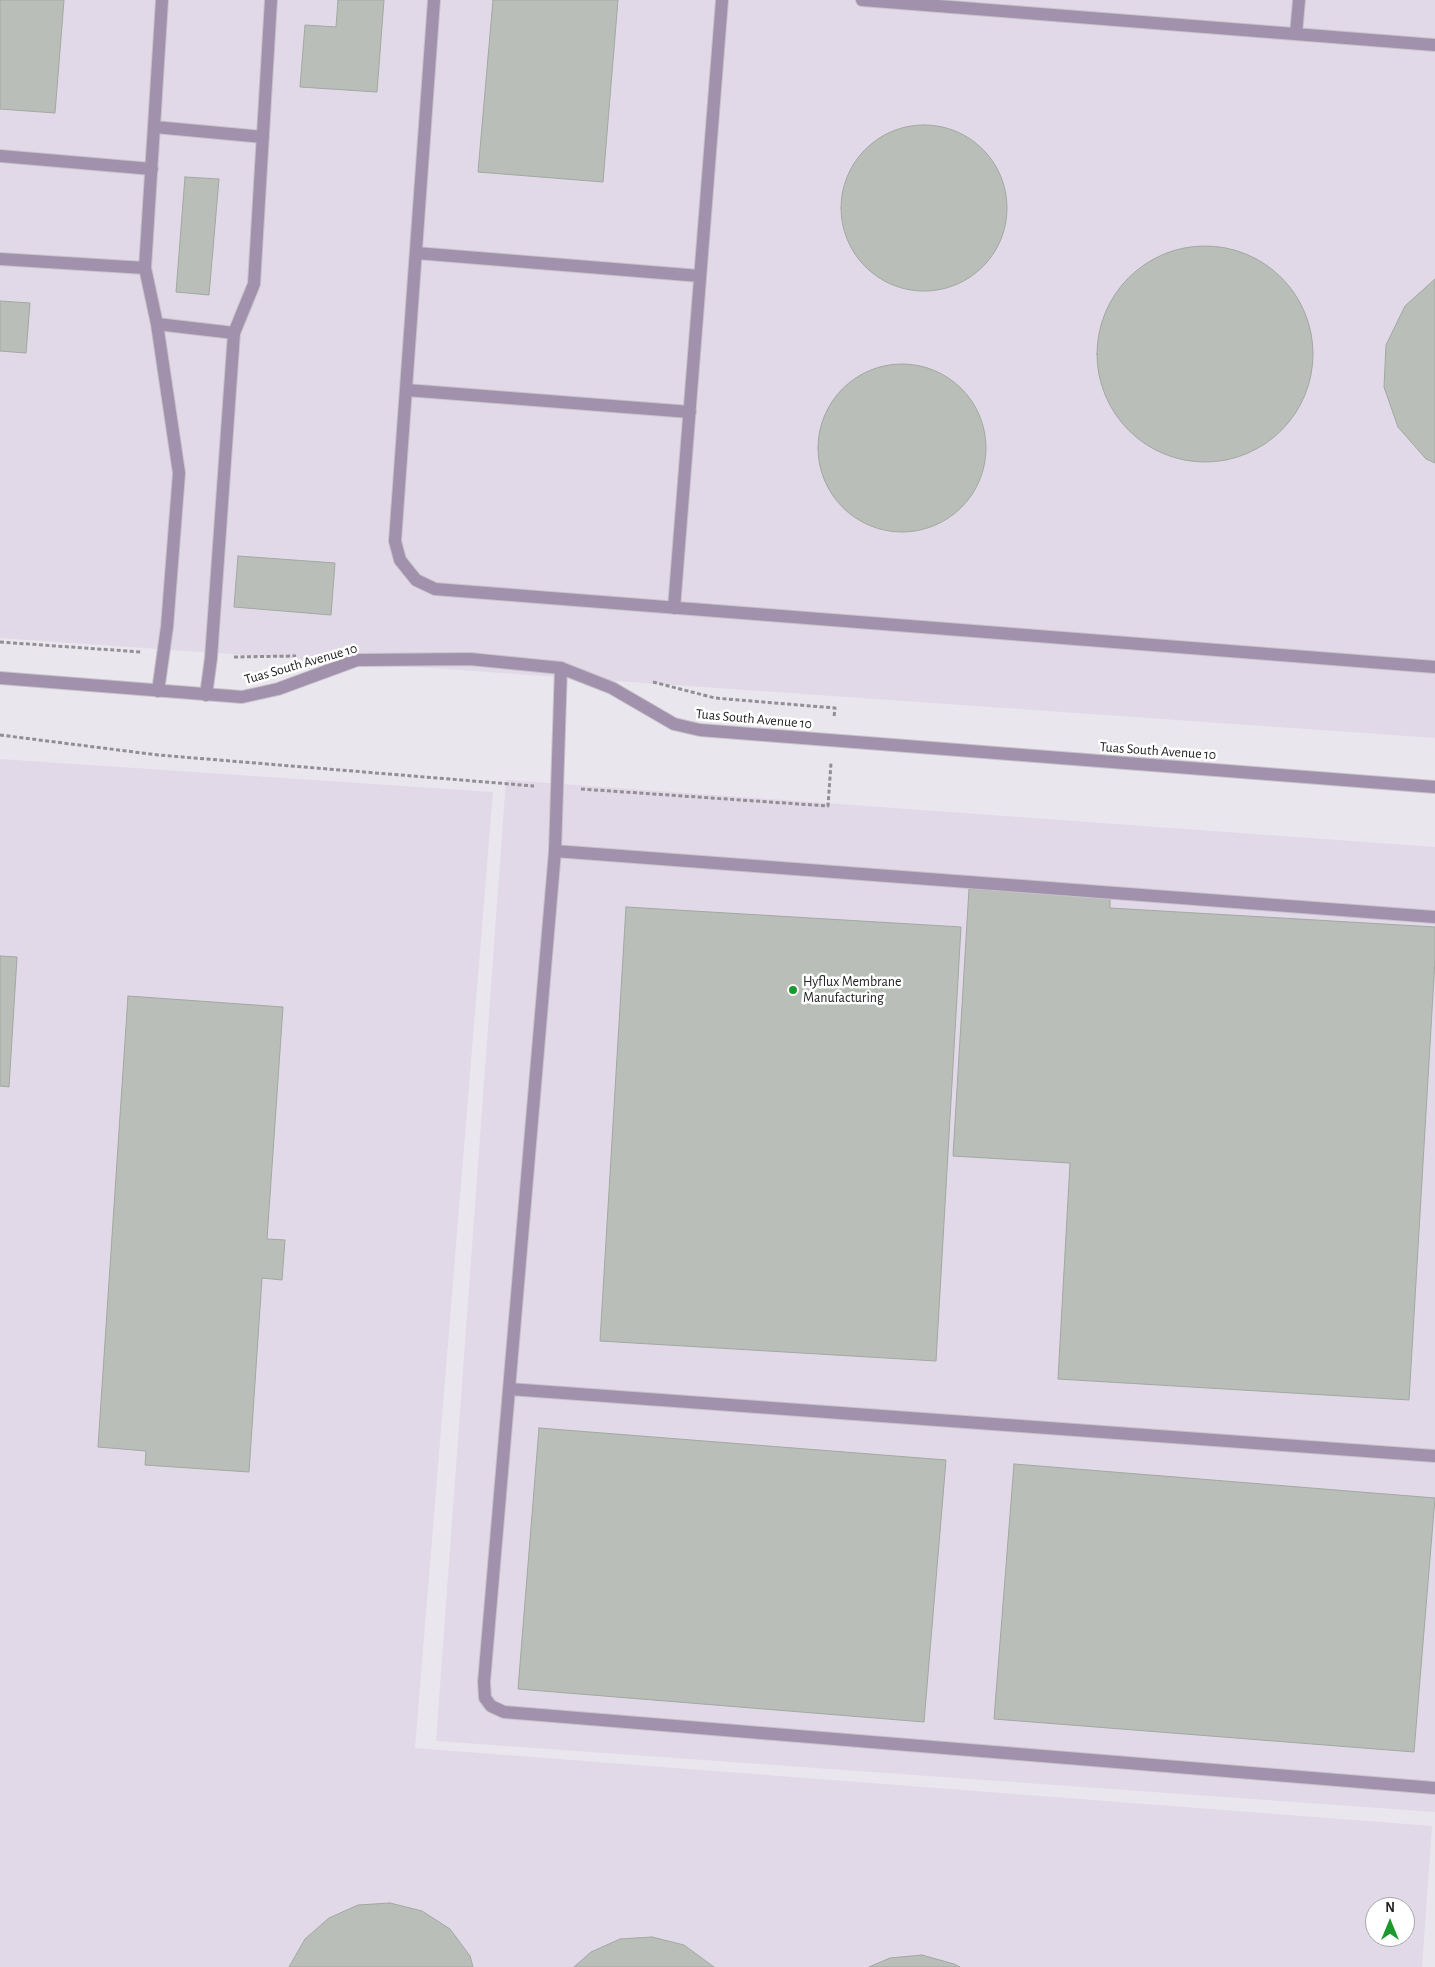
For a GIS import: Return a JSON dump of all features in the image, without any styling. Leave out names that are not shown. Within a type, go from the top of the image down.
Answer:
[{"type":"street","points":[[158,692],[167,627],[179,473],[157,324],[145,268],[162,0]]},
{"type":"street","points":[[206,695],[211,658],[234,333],[254,284],[271,0]]},
{"type":"street","points":[[434,0],[395,541],[400,560],[416,580],[435,589],[1435,667]]},
{"type":"street","points":[[674,608],[722,0]]},
{"type":"street","points":[[862,0],[1435,45]]},
{"type":"street","points":[[1296,34],[1299,0]]},
{"type":"street","points":[[155,127],[263,137]]},
{"type":"street","points":[[0,156],[152,169]]},
{"type":"street","points":[[416,253],[700,276]]},
{"type":"street","points":[[0,259],[145,268]]},
{"type":"street","points":[[157,324],[234,333]]},
{"type":"street","points":[[406,390],[690,412]]},
{"type":"street","name":"Tuas South Avenue 10","points":[[0,678],[158,692],[242,697],[278,689],[357,660],[470,659],[561,668],[612,688],[674,724],[685,728],[1435,787]]},
{"type":"street","points":[[561,668],[555,851],[484,1698],[491,1706],[504,1712],[1435,1788]]},
{"type":"street","points":[[555,851],[1435,917]]},
{"type":"street","points":[[509,1389],[1435,1456]]},
{"type":"path","points":[[0,735],[158,755],[557,788],[828,806],[833,741]]},
{"type":"shaded area","points":[[0,0],[1435,0],[1435,738],[0,638]]},
{"type":"shaded area","points":[[0,759],[493,792],[415,1748],[1432,1826],[1422,1967],[0,1967]]},
{"type":"shaded area","name":"Hyflux Membrane Manufacturing","points":[[506,780],[1435,847],[1435,1812],[436,1741]]},
{"type":"building","points":[[0,0],[64,0],[55,113],[0,109]]},
{"type":"building","points":[[338,0],[384,0],[377,92],[300,87],[305,25],[336,27]]},
{"type":"building","points":[[493,0],[618,0],[603,182],[478,172]]},
{"type":"building","points":[[924,125],[948,129],[963,135],[988,156],[997,169],[1003,184],[1007,208],[1003,232],[997,247],[976,272],[963,281],[948,287],[924,291],[900,287],[885,281],[860,260],[851,247],[845,232],[841,208],[845,184],[851,169],[872,144],[885,135],[900,129]]},
{"type":"building","points":[[185,177],[219,179],[209,295],[176,292]]},
{"type":"building","points":[[1194,246],[1216,246],[1236,250],[1256,258],[1282,277],[1301,303],[1305,312],[1313,343],[1313,365],[1305,396],[1301,405],[1282,431],[1256,450],[1236,458],[1216,462],[1194,462],[1174,458],[1154,450],[1136,438],[1121,423],[1109,405],[1101,385],[1097,365],[1097,343],[1101,323],[1109,303],[1121,285],[1136,270],[1154,258],[1174,250]]},
{"type":"building","points":[[1435,279],[1435,463],[1426,459],[1398,427],[1384,387],[1386,345],[1405,306]]},
{"type":"building","points":[[0,301],[30,303],[26,353],[0,351]]},
{"type":"building","points":[[902,364],[926,368],[941,374],[955,383],[967,395],[976,409],[982,424],[986,448],[982,472],[976,487],[967,501],[955,513],[941,522],[926,528],[902,532],[878,528],[863,522],[849,513],[837,501],[828,487],[822,472],[818,448],[822,424],[828,409],[837,395],[849,383],[863,374],[878,368]]},
{"type":"building","points":[[238,556],[335,563],[331,615],[234,607]]},
{"type":"building","points":[[969,889],[1110,897],[1110,908],[1435,927],[1435,960],[1409,1400],[1058,1379],[1070,1163],[953,1156]]},
{"type":"building","points":[[626,907],[961,927],[936,1361],[600,1341]]},
{"type":"building","points":[[0,956],[17,957],[9,1087],[0,1086]]},
{"type":"building","points":[[128,996],[283,1007],[267,1239],[285,1240],[282,1280],[262,1278],[249,1472],[145,1465],[146,1451],[98,1447]]},
{"type":"building","points":[[539,1428],[946,1460],[924,1722],[518,1689]]},
{"type":"building","points":[[1014,1464],[1435,1498],[1414,1752],[994,1719]]},
{"type":"building","points":[[390,1903],[422,1911],[450,1929],[470,1956],[473,1967],[289,1967],[305,1939],[329,1918],[358,1905]]},
{"type":"building","points":[[652,1937],[684,1945],[714,1967],[574,1967],[591,1952],[620,1939]]},
{"type":"building","points":[[922,1955],[960,1967],[869,1967],[890,1958]]},
{"type":"place","name":"Hyflux Membrane Manufacturing","points":[[793,990]]}]
